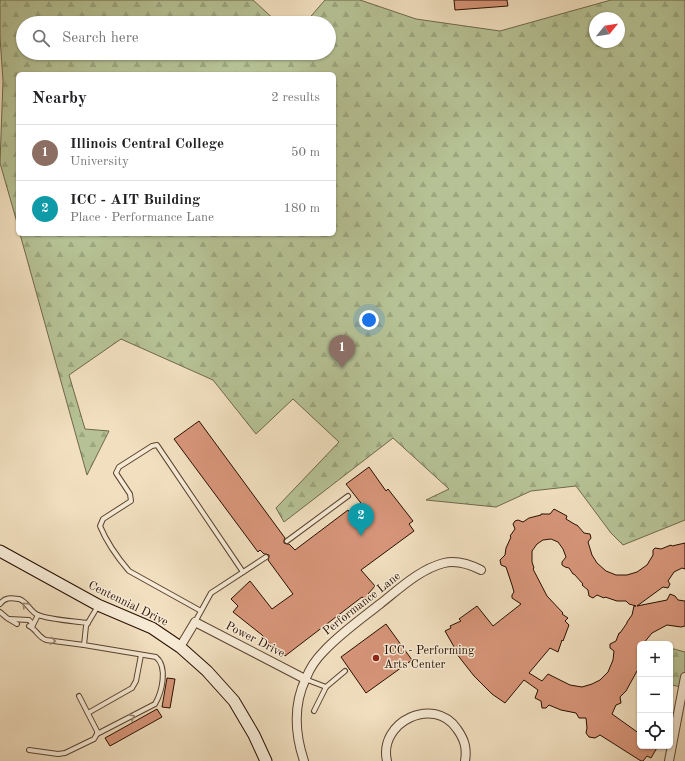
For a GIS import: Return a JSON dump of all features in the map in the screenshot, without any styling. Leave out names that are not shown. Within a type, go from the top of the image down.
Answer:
[{"type":"main road","name":"Centennial Drive","points":[[0,551],[98,605],[152,628],[180,647],[207,671],[234,701],[254,735],[266,761]]},
{"type":"street","name":"Performance Lane","points":[[304,761],[297,736],[296,719],[300,693],[305,679],[314,662],[334,640],[421,573],[433,566],[453,562],[465,563],[481,570]]},
{"type":"street","name":"Power Drive","points":[[195,622],[305,679]]},
{"type":"street","points":[[180,647],[195,622]]},
{"type":"street","points":[[668,761],[684,681]]},
{"type":"street","points":[[387,761],[387,742],[397,727],[406,720],[417,715],[433,713],[452,722],[458,731],[466,748],[465,761]]},
{"type":"lane","points":[[201,611],[129,571],[120,561],[104,536],[100,526],[103,519],[131,501],[130,494],[116,474],[119,467],[152,446],[157,445],[243,572]]},
{"type":"lane","points":[[287,541],[348,496]]},
{"type":"lane","points":[[195,622],[211,593],[266,557]]},
{"type":"lane","points":[[0,604],[2,600],[7,598],[20,600],[23,601],[30,610],[38,615],[88,623]]},
{"type":"lane","points":[[84,645],[88,623],[98,605]]},
{"type":"lane","points":[[0,612],[17,624]]},
{"type":"lane","points":[[30,627],[38,615]]},
{"type":"lane","points":[[9,619],[29,620],[31,622],[30,627],[41,638],[46,640],[156,657],[162,664],[163,674],[160,692],[157,701],[153,705],[97,734],[94,739],[65,753],[58,754],[29,750]]},
{"type":"lane","points":[[88,713],[132,688],[136,681],[141,655]]},
{"type":"lane","points":[[314,711],[326,687],[345,671]]},
{"type":"lane","points":[[305,679],[326,687]]},
{"type":"lane","points":[[79,696],[97,734]]},
{"type":"green space","points":[[0,0],[253,0],[270,16],[16,16],[16,60],[336,60],[336,16],[311,16],[325,0],[360,0],[416,19],[500,31],[611,0],[685,0],[685,520],[623,545],[611,533],[576,486],[531,491],[496,507],[426,500],[449,489],[393,438],[284,522],[276,508],[339,442],[293,399],[256,434],[213,380],[121,339],[69,375],[85,429],[109,431],[87,475],[21,236],[336,236],[336,72],[16,72],[16,219],[0,163],[3,81],[0,37]]},
{"type":"green space","points":[[673,649],[685,652],[685,688],[673,685]]},
{"type":"building","points":[[454,0],[507,0],[508,6],[455,10]]},
{"type":"building","points":[[199,421],[285,538],[284,543],[289,544],[295,550],[348,510],[352,516],[364,507],[346,484],[369,467],[386,491],[388,489],[413,521],[409,524],[414,531],[361,570],[375,586],[368,594],[369,595],[365,599],[362,597],[285,656],[279,648],[276,650],[262,635],[233,612],[238,606],[231,599],[250,581],[272,609],[293,594],[268,560],[269,555],[264,554],[260,550],[258,552],[174,439]]},
{"type":"building","points":[[554,509],[567,516],[566,519],[577,525],[584,533],[590,534],[591,538],[588,542],[592,555],[597,563],[606,571],[616,575],[627,575],[637,572],[647,565],[655,548],[661,549],[671,545],[685,543],[685,569],[682,568],[674,572],[668,581],[670,584],[668,588],[663,587],[637,606],[667,600],[670,594],[675,596],[678,600],[685,601],[685,626],[681,627],[667,625],[652,633],[645,641],[637,641],[637,671],[626,691],[620,697],[621,703],[616,705],[612,714],[637,732],[637,749],[656,749],[651,758],[647,756],[643,761],[641,761],[600,735],[595,738],[589,737],[586,733],[586,718],[579,718],[576,713],[561,710],[549,705],[546,708],[542,708],[541,701],[535,698],[538,690],[524,680],[505,703],[492,694],[474,676],[456,653],[457,652],[445,631],[451,628],[450,626],[461,621],[459,619],[477,606],[493,626],[521,604],[512,598],[514,592],[512,585],[506,567],[501,565],[500,560],[505,555],[506,548],[511,537],[510,536],[515,529],[513,524],[515,521],[518,520],[523,522],[529,518],[541,514],[550,514]],"holes":[[[551,539],[558,542],[566,557],[562,562],[562,565],[569,568],[583,584],[582,585],[588,590],[589,596],[593,598],[597,595],[617,601],[626,601],[629,604],[636,606],[634,606],[632,615],[619,633],[616,641],[610,644],[610,648],[614,651],[613,660],[608,672],[600,680],[582,687],[570,685],[548,674],[542,681],[529,673],[550,648],[558,652],[569,625],[565,621],[568,618],[562,614],[563,613],[547,596],[533,569],[532,551],[537,544],[543,540]]]},
{"type":"building","name":"ICC - Performing Arts Center","points":[[386,624],[412,660],[366,693],[341,657]]},
{"type":"building","points":[[167,678],[175,679],[170,708],[162,707]]},
{"type":"building","points":[[157,709],[162,717],[110,746],[105,738]]},
{"type":"place","name":"Illinois Central College","points":[[342,368]]},
{"type":"place","name":"ICC - AIT Building","points":[[361,536]]},
{"type":"place","name":"ICC - Performing Arts Center","points":[[376,658]]}]
